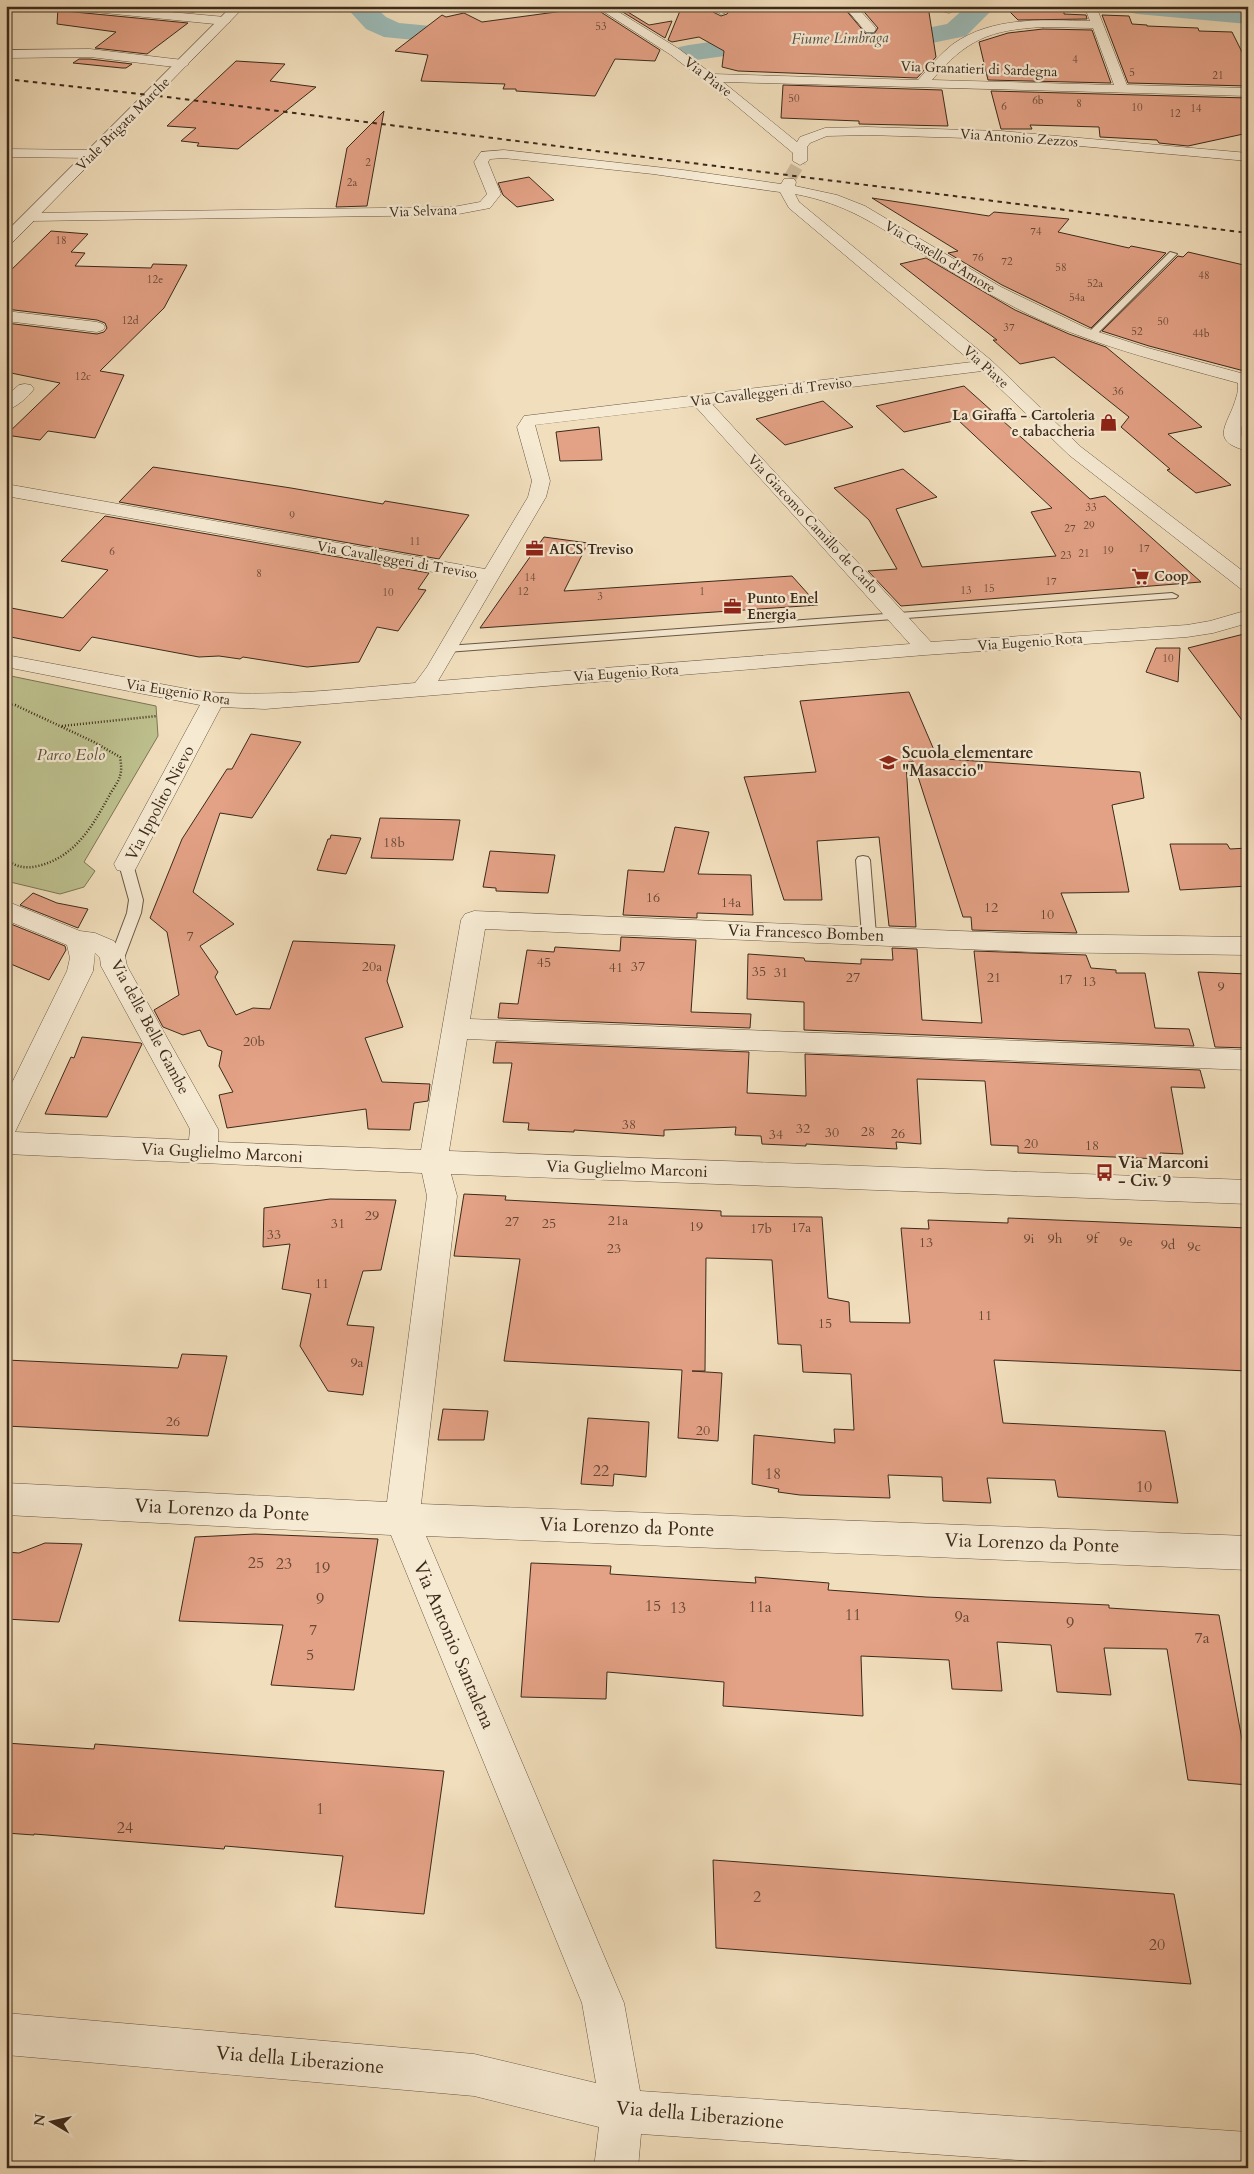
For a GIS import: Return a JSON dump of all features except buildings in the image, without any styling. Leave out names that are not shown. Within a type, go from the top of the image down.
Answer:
[{"type":"street","points":[[64,6],[225,20]]},
{"type":"street","name":"Viale Brigata Marche","points":[[6,241],[239,6]]},
{"type":"street","name":"Via Piave","points":[[601,6],[688,62],[772,128],[800,157]]},
{"type":"street","points":[[850,6],[870,28]]},
{"type":"street","points":[[1225,6],[1248,9]]},
{"type":"street","points":[[1091,7],[1122,88]]},
{"type":"street","points":[[922,82],[955,49],[984,33],[1031,25],[1098,25]]},
{"type":"street","points":[[6,54],[90,53],[183,64]]},
{"type":"street","name":"Via Granatieri di Sardegna","points":[[708,78],[922,82],[1248,92]]},
{"type":"street","points":[[772,128],[802,133],[826,132]]},
{"type":"street","name":"Via Antonio Zezzos","points":[[800,157],[800,147],[805,140],[826,132],[867,131],[1001,135],[1248,157]]},
{"type":"street","points":[[6,153],[92,154]]},
{"type":"street","name":"Via Selvana","points":[[30,217],[453,211],[485,205],[494,194],[481,162],[486,154],[504,154],[708,177],[788,183]]},
{"type":"street","name":"Via Piave","points":[[788,183],[787,196],[794,205],[986,365],[1075,451],[1244,576]]},
{"type":"street","name":"Via Castello d'Amore","points":[[788,183],[860,209],[988,287],[1016,302],[1091,335],[1247,380]]},
{"type":"street","points":[[6,316],[97,327]]},
{"type":"street","name":"Via Cavalleggeri di Treviso","points":[[6,490],[490,576],[532,507],[540,489],[541,481],[526,427],[526,423],[530,420],[986,365]]},
{"type":"street","points":[[1247,380],[1245,398],[1232,428],[1232,436],[1237,442],[1248,446]]},
{"type":"street","points":[[6,405],[25,389]]},
{"type":"street","name":"Via Giacomo Camillo de Carlo","points":[[700,401],[898,617],[925,649]]},
{"type":"street","points":[[422,689],[490,576]]},
{"type":"street","name":"Via Eugenio Rota","points":[[6,660],[214,700],[265,702],[925,649],[1187,631],[1213,627],[1248,616]]},
{"type":"street","name":"Via Ippolito Nievo","points":[[126,864],[214,700]]},
{"type":"street","name":"Via delle Belle Gambe","points":[[6,910],[76,939],[95,942],[105,947],[112,956],[114,966],[204,1129],[203,1152]]},
{"type":"street","name":"Via Francesco Bomben","points":[[434,1161],[474,920],[1033,943],[1248,946]]},
{"type":"street","points":[[6,1124],[80,971],[83,949],[76,939]]},
{"type":"street","points":[[80,971],[94,965],[114,966]]},
{"type":"street","points":[[455,1028],[1248,1060]]},
{"type":"street","name":"Via Guglielmo Marconi","points":[[6,1143],[1248,1192]]},
{"type":"street","name":"Via Antonio Santalena","points":[[434,1161],[442,1196],[402,1519],[603,2004],[622,2111],[616,2168]]},
{"type":"street","name":"Via Lorenzo da Ponte","points":[[6,1499],[402,1519],[1248,1553]]},
{"type":"street","name":"Via della Liberazione","points":[[6,2034],[474,2075],[622,2111],[1248,2154]]},
{"type":"lane","points":[[1091,335],[1173,254]]},
{"type":"lane","points":[[447,649],[1172,596]]},
{"type":"lane","points":[[863,860],[869,935]]},
{"type":"lane","name":"Via Ippolito Nievo","points":[[114,966],[136,900],[126,864]]},
{"type":"path","points":[[61,726],[156,717],[173,693]]},
{"type":"path","points":[[6,704],[15,705],[94,742],[120,757],[121,766],[120,776],[80,843],[71,853],[59,861],[46,866],[24,868],[13,866],[6,859]]},
{"type":"green space","name":"Parco Eolo","points":[[6,675],[156,706],[158,736],[84,862],[95,871],[84,887],[60,894],[6,881]]},
{"type":"waterway","name":"Fiume Limbraga","points":[[358,6],[376,23],[394,31],[506,41]]},
{"type":"waterway","name":"Fiume Limbraga","points":[[689,53],[790,39],[839,36],[927,36],[956,30],[983,6]]},
{"type":"waterway","name":"Fiume Limbraga","points":[[1137,6],[1248,16]]},
{"type":"tunnel","points":[[790,178],[800,161]]},
{"type":"railway","points":[[6,79],[167,97],[1248,233]]},
{"type":"place","name":"La Giraffa - Cartoleria e tabaccheria","points":[[1109,423]]},
{"type":"place","name":"AICS Treviso","points":[[535,549]]},
{"type":"place","name":"Coop","points":[[1140,576]]},
{"type":"place","name":"Punto Enel Energia","points":[[733,606]]},
{"type":"place","name":"Scuola elementare \"Masaccio\"","points":[[888,762]]},
{"type":"place","name":"Via Marconi - Civ. 9","points":[[1104,1172]]}]
